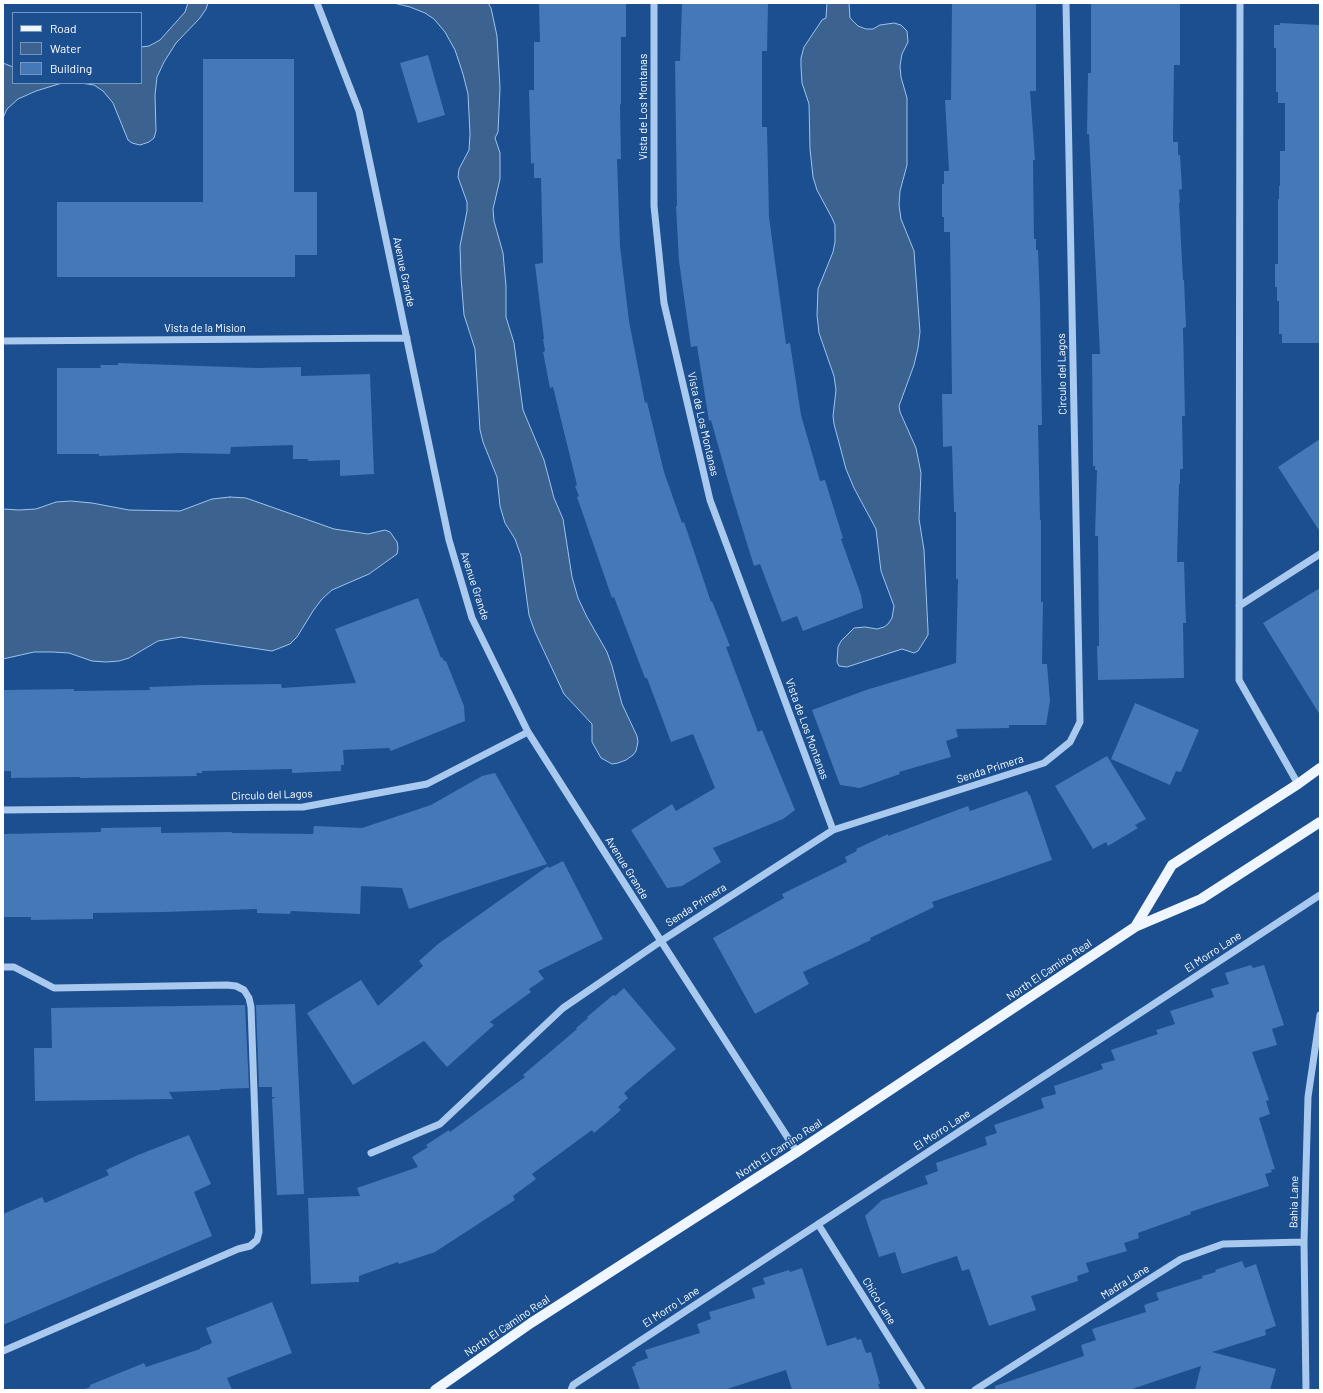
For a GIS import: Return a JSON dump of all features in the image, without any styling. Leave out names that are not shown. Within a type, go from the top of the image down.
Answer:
[{"type":"main road","name":"North El Camino Real","points":[[1135,927],[1172,865],[1298,784],[1320,768]]},
{"type":"main road","name":"North El Camino Real","points":[[435,1390],[531,1323],[797,1152],[1135,927],[1201,899],[1320,822]]},
{"type":"street","name":"Avenue Grande","points":[[317,3],[359,111],[449,540],[472,618],[528,732],[797,1152]]},
{"type":"street","name":"Vista de Los Montanas","points":[[654,3],[654,206],[664,303],[710,500],[833,830]]},
{"type":"street","name":"Circulo del Lagos","points":[[1066,3],[1080,722],[1070,742]]},
{"type":"street","points":[[1240,3],[1239,680],[1298,784]]},
{"type":"street","name":"Vista de la Mision","points":[[3,341],[407,338]]},
{"type":"street","points":[[1239,606],[1320,554]]},
{"type":"street","name":"Circulo del Lagos","points":[[3,810],[303,807],[427,784],[528,732]]},
{"type":"street","name":"Senda Primera","points":[[371,1153],[440,1124],[563,1008],[661,941],[833,830],[1044,763],[1070,742]]},
{"type":"street","name":"El Morro Lane","points":[[571,1390],[573,1385],[576,1383],[1320,896]]},
{"type":"street","points":[[3,967],[14,967],[54,988],[226,985],[236,986],[244,990],[249,998],[251,1007],[259,1232],[257,1240],[250,1246],[238,1249],[3,1351]]},
{"type":"street","name":"Bahia Lane","points":[[1306,1390],[1304,1242],[1308,1097],[1320,1015]]},
{"type":"street","name":"Chico Lane","points":[[818,1224],[922,1390]]},
{"type":"street","name":"Madra Lane","points":[[975,1390],[1181,1260],[1223,1244],[1304,1242]]},
{"type":"water","points":[[188,3],[208,3],[200,18],[176,43],[164,62],[157,77],[155,95],[156,131],[154,138],[149,142],[140,145],[132,143],[128,140],[113,103],[103,91],[94,85],[88,84],[142,84],[142,47],[149,46],[160,40],[185,12]]},
{"type":"water","points":[[394,3],[488,3],[491,8],[497,36],[500,88],[498,132],[495,138],[500,153],[500,179],[493,209],[494,221],[503,253],[506,286],[506,317],[514,343],[523,410],[544,460],[554,498],[563,519],[572,577],[578,598],[607,652],[622,704],[637,736],[638,742],[636,751],[626,760],[618,763],[612,764],[601,758],[592,742],[592,724],[564,694],[535,632],[529,615],[521,556],[515,539],[505,523],[500,506],[497,477],[483,442],[480,430],[475,349],[464,315],[461,277],[460,246],[467,211],[467,202],[458,177],[459,169],[469,150],[470,134],[468,94],[463,74],[455,50],[445,32],[434,19],[425,13],[410,7]]},
{"type":"water","points":[[827,3],[849,3],[850,18],[858,26],[866,29],[873,29],[880,25],[894,23],[901,25],[907,31],[908,42],[902,54],[900,66],[901,77],[907,98],[907,165],[900,191],[899,205],[901,219],[914,251],[920,332],[914,365],[899,406],[900,412],[916,448],[921,473],[919,519],[924,550],[928,635],[918,651],[914,653],[902,649],[847,667],[839,666],[837,662],[838,647],[841,641],[854,628],[865,627],[877,629],[884,627],[892,618],[894,606],[881,571],[876,529],[854,488],[846,469],[834,424],[833,416],[836,390],[834,376],[819,333],[817,315],[818,289],[833,252],[835,242],[835,225],[817,190],[813,177],[810,149],[809,104],[802,83],[801,58],[804,47],[822,20],[826,18]]},
{"type":"water","points":[[3,63],[12,67],[12,84],[59,84],[36,91],[18,99],[7,109],[3,118]]},
{"type":"water","points":[[230,497],[246,498],[334,529],[368,534],[385,530],[390,532],[397,542],[397,554],[369,574],[332,590],[322,599],[313,611],[297,637],[290,644],[272,651],[181,637],[158,641],[129,658],[119,661],[92,661],[69,653],[53,652],[34,652],[3,659],[3,509],[36,509],[56,502],[71,501],[92,503],[129,510],[180,511],[212,499]]},
{"type":"building","points":[[539,3],[626,3],[626,37],[621,37],[621,159],[617,159],[620,246],[629,321],[645,403],[647,402],[664,472],[682,523],[684,522],[711,602],[712,601],[730,646],[726,647],[758,732],[762,730],[795,810],[783,819],[713,848],[721,862],[682,886],[667,888],[631,830],[672,804],[676,811],[715,788],[693,734],[671,742],[614,597],[612,598],[577,497],[579,496],[575,486],[577,485],[553,387],[550,388],[543,352],[545,351],[544,339],[535,264],[543,263],[541,178],[534,178],[534,163],[531,164],[529,90],[534,90],[534,42],[540,42]]},
{"type":"building","points":[[682,3],[768,3],[767,51],[762,51],[762,127],[767,127],[769,217],[786,344],[790,343],[801,415],[820,481],[825,480],[843,538],[841,539],[861,595],[863,608],[803,631],[797,616],[782,622],[760,564],[754,566],[711,420],[709,421],[697,346],[691,347],[679,261],[676,206],[675,61],[680,61]]},
{"type":"building","points":[[952,3],[1036,3],[1036,91],[1030,91],[1035,160],[1033,160],[1034,239],[1036,239],[1036,250],[1038,250],[1040,301],[1042,425],[1038,425],[1041,520],[1041,602],[1043,602],[1042,664],[1047,664],[1050,701],[1046,725],[1009,725],[1009,728],[956,729],[958,737],[946,741],[951,757],[899,772],[900,774],[860,788],[840,785],[812,710],[866,690],[956,663],[958,579],[956,579],[956,512],[954,512],[952,446],[943,447],[942,394],[952,394],[950,232],[944,232],[944,217],[942,217],[942,184],[944,184],[944,171],[949,171],[945,100],[951,100]]},
{"type":"building","points":[[1091,3],[1180,3],[1180,65],[1174,65],[1173,142],[1178,142],[1178,155],[1180,155],[1182,189],[1179,190],[1179,203],[1186,327],[1183,328],[1185,416],[1182,416],[1183,469],[1180,469],[1179,484],[1177,562],[1184,562],[1186,623],[1183,623],[1184,678],[1098,680],[1098,536],[1095,536],[1097,470],[1095,470],[1095,466],[1093,466],[1092,354],[1100,354],[1089,134],[1087,134],[1088,73],[1091,73]]},
{"type":"building","points":[[1280,23],[1320,25],[1320,343],[1282,343],[1282,334],[1279,334],[1279,301],[1277,301],[1277,287],[1275,287],[1275,264],[1278,264],[1280,151],[1285,151],[1285,103],[1278,103],[1278,92],[1276,92],[1276,48],[1274,48],[1274,25],[1280,25]]},
{"type":"building","points":[[428,55],[445,115],[418,123],[400,63]]},
{"type":"building","points":[[203,59],[294,59],[294,192],[317,192],[317,255],[295,255],[295,277],[57,277],[57,202],[203,202]]},
{"type":"building","points":[[118,363],[257,368],[301,367],[301,376],[370,374],[374,474],[340,476],[340,460],[308,461],[308,459],[293,459],[293,445],[231,447],[230,454],[181,453],[99,456],[99,454],[57,454],[57,368],[101,368],[100,365],[118,365]]},
{"type":"building","points":[[1320,439],[1320,532],[1278,467]]},
{"type":"building","points":[[1320,588],[1320,715],[1263,623]]},
{"type":"building","points":[[418,598],[441,658],[442,657],[444,661],[446,661],[464,706],[465,721],[391,751],[389,748],[343,750],[344,765],[341,765],[341,771],[292,773],[292,769],[202,771],[202,773],[196,773],[197,776],[11,778],[11,771],[3,771],[3,690],[150,690],[149,687],[281,684],[282,688],[356,683],[335,629]]},
{"type":"building","points":[[1135,703],[1199,730],[1181,772],[1176,771],[1170,785],[1111,759]]},
{"type":"building","points":[[1107,756],[1146,819],[1135,825],[1138,828],[1108,846],[1106,842],[1093,849],[1055,786]]},
{"type":"building","points":[[495,773],[547,864],[409,909],[402,888],[361,886],[360,914],[291,911],[290,914],[257,913],[257,909],[93,913],[93,919],[31,920],[31,917],[3,917],[3,834],[101,832],[101,828],[161,827],[161,833],[232,832],[313,834],[314,826],[362,828],[431,805],[482,776]]},
{"type":"building","points":[[1027,791],[1030,795],[1052,860],[932,902],[934,907],[870,938],[871,940],[803,972],[809,984],[755,1014],[713,938],[784,898],[782,894],[847,862],[845,857],[857,851],[856,849],[888,834],[888,836],[968,806],[970,811]]},
{"type":"building","points":[[563,861],[603,939],[538,971],[544,979],[529,989],[531,992],[490,1022],[494,1025],[447,1067],[424,1041],[353,1085],[307,1013],[361,980],[378,1006],[423,966],[419,961],[438,944],[548,866],[549,868]]},
{"type":"building","points":[[1251,965],[1253,968],[1264,965],[1284,1025],[1272,1029],[1277,1045],[1252,1052],[1269,1100],[1266,1101],[1270,1114],[1259,1118],[1275,1169],[1271,1170],[1272,1172],[1265,1174],[1269,1186],[1190,1212],[1191,1214],[1138,1233],[1139,1238],[1124,1243],[1127,1251],[1086,1263],[1089,1272],[1077,1276],[1078,1281],[1031,1296],[1036,1310],[989,1326],[969,1269],[962,1271],[957,1256],[902,1274],[895,1252],[879,1257],[865,1216],[882,1200],[928,1184],[925,1176],[938,1171],[936,1163],[987,1145],[985,1137],[997,1133],[994,1125],[1044,1108],[1041,1098],[1056,1094],[1054,1086],[1103,1069],[1101,1064],[1115,1060],[1111,1050],[1158,1034],[1156,1030],[1175,1024],[1170,1011],[1214,997],[1211,989],[1229,984],[1225,973]]},
{"type":"building","points":[[624,988],[676,1049],[624,1093],[628,1098],[618,1107],[621,1110],[594,1133],[592,1130],[532,1174],[536,1179],[513,1196],[515,1200],[435,1252],[399,1264],[398,1262],[359,1276],[359,1282],[311,1284],[308,1198],[360,1196],[357,1188],[418,1167],[412,1157],[428,1147],[426,1145],[449,1130],[450,1132],[525,1077],[523,1075],[577,1029],[576,1028],[588,1018],[587,1017],[613,995],[615,996]]},
{"type":"building","points":[[295,1004],[304,1194],[277,1195],[272,1099],[276,1097],[272,1097],[272,1087],[259,1087],[256,1005]]},
{"type":"building","points":[[245,1005],[249,1088],[169,1092],[173,1099],[35,1101],[34,1048],[52,1048],[51,1008]]},
{"type":"building","points":[[189,1135],[211,1184],[194,1192],[212,1236],[3,1325],[3,1214],[42,1197],[45,1203],[109,1175],[106,1170],[138,1155]]},
{"type":"building","points":[[1242,1261],[1245,1268],[1256,1264],[1276,1326],[1265,1330],[1266,1335],[1212,1352],[1276,1369],[1270,1390],[1195,1390],[1201,1366],[1129,1390],[995,1390],[995,1386],[1084,1356],[1081,1345],[1096,1340],[1092,1329],[1146,1312],[1144,1305],[1159,1300],[1156,1293],[1203,1278],[1202,1276],[1216,1272],[1215,1270]]},
{"type":"building","points":[[802,1268],[827,1346],[856,1337],[857,1340],[861,1339],[866,1353],[871,1352],[880,1384],[878,1384],[880,1390],[792,1390],[786,1370],[724,1390],[640,1390],[632,1367],[636,1365],[635,1363],[648,1358],[645,1350],[700,1333],[697,1324],[711,1319],[709,1312],[755,1298],[752,1288],[765,1284],[763,1278],[789,1270],[790,1272]]},
{"type":"building","points":[[272,1302],[292,1353],[227,1378],[232,1390],[82,1390],[90,1387],[90,1385],[144,1363],[146,1367],[200,1349],[212,1343],[206,1328]]}]
